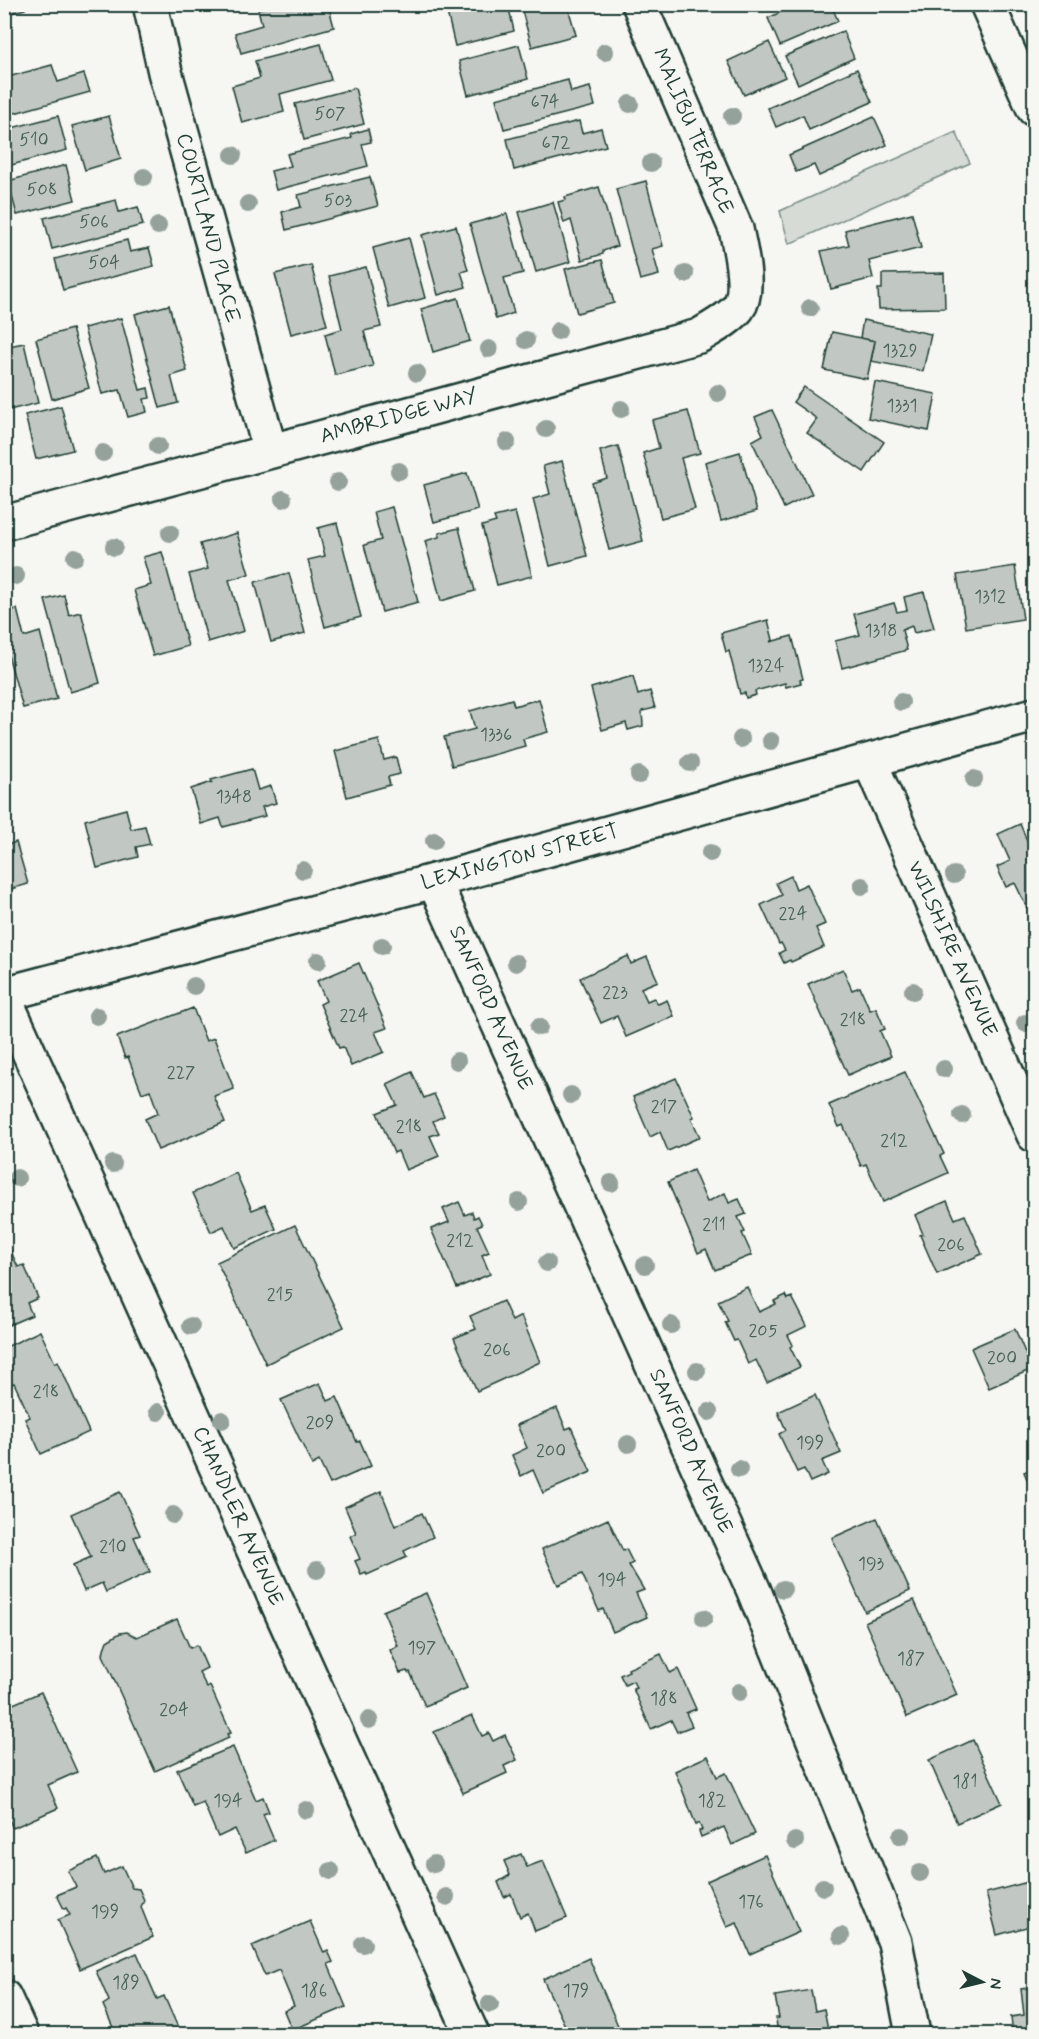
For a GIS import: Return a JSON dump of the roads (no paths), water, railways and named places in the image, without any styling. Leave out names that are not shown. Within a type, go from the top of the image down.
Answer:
[{"type":"street","name":"COURTLAND PLACE","points":[[150,4],[165,72],[270,450]]},
{"type":"street","name":"MALIBU TERRACE","points":[[639,4],[736,229],[743,259]]},
{"type":"street","points":[[987,4],[1035,109]]},
{"type":"street","name":"AMBRIDGE WAY","points":[[4,523],[699,336],[723,321],[739,307],[744,284],[743,259]]},
{"type":"street","name":"LEXINGTON STREET","points":[[4,995],[434,881],[1035,715]]},
{"type":"street","name":"WILSHIRE AVENUE","points":[[870,762],[1035,1135]]},
{"type":"street","name":"SANFORD AVENUE","points":[[434,881],[754,1591],[895,1942],[913,2034]]},
{"type":"street","name":"CHANDLER AVENUE","points":[[4,995],[472,2034]]},
{"type":"street","points":[[4,1997],[21,2034]]}]
